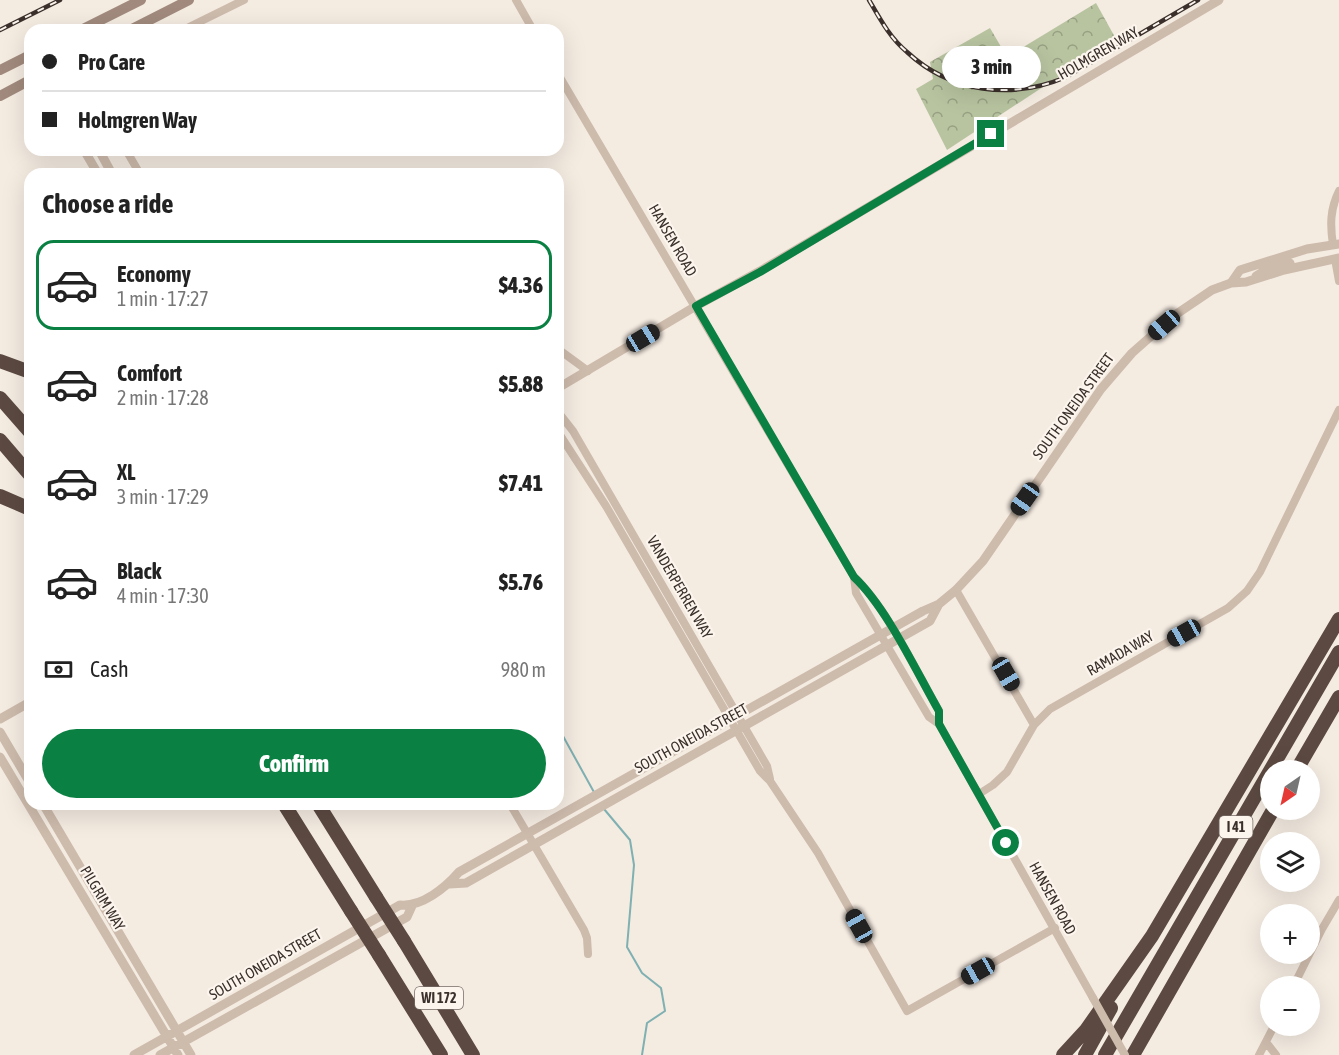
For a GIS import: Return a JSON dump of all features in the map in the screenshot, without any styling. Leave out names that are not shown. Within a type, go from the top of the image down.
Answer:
[{"type":"highway","points":[[0,361],[24,370]]},
{"type":"highway","points":[[0,398],[24,425]]},
{"type":"highway","points":[[0,440],[24,469]]},
{"type":"highway","points":[[0,496],[24,506]]},
{"type":"highway","points":[[1063,1055],[1086,1030],[1152,936],[1339,618]]},
{"type":"highway","name":"I 41","points":[[1105,1055],[1339,652]]},
{"type":"highway","points":[[1302,760],[1339,698]]},
{"type":"highway","name":"WI 172","points":[[288,810],[441,1055]]},
{"type":"highway","name":"WI 172","points":[[322,810],[473,1055]]},
{"type":"highway","name":"I 41","points":[[1133,1055],[1267,820]]},
{"type":"highway","points":[[1085,1055],[1137,967],[1152,936]]},
{"type":"main road","points":[[93,24],[141,0]]},
{"type":"main road","points":[[142,24],[189,0]]},
{"type":"main road","points":[[0,70],[24,58]]},
{"type":"main road","points":[[0,96],[24,84]]},
{"type":"street","points":[[195,24],[244,0]]},
{"type":"street","points":[[516,0],[530,24]]},
{"type":"street","name":"HOLMGREN WAY","points":[[564,385],[696,306],[760,272],[1219,0]]},
{"type":"street","name":"HANSEN ROAD","points":[[564,84],[854,577],[866,588],[892,629],[939,711],[939,724]]},
{"type":"street","points":[[1336,244],[1330,225],[1331,213],[1339,191]]},
{"type":"street","points":[[1246,282],[1269,268],[1314,258],[1336,244]]},
{"type":"street","points":[[1231,283],[1240,270],[1305,249],[1336,244]]},
{"type":"street","points":[[1338,258],[1339,281]]},
{"type":"street","name":"SOUTH ONEIDA STREET","points":[[160,1055],[176,1051],[183,1042],[407,917],[412,906],[449,884],[459,872],[939,604],[957,590],[983,561],[1101,389],[1132,352],[1175,315],[1212,290],[1231,283],[1246,282],[1284,270],[1338,258]]},
{"type":"street","points":[[564,353],[588,371]]},
{"type":"street","name":"RAMADA WAY","points":[[979,794],[1007,772],[1034,725],[1060,703],[1228,608],[1247,591],[1260,572],[1339,410]]},
{"type":"street","name":"VANDERPERREN WAY","points":[[564,420],[573,431],[739,729],[767,767],[770,781],[818,853],[907,1011],[1055,928]]},
{"type":"street","name":"VANDERPERREN WAY","points":[[564,441],[606,506],[733,718]]},
{"type":"street","name":"HANSEN ROAD","points":[[854,577],[856,593],[929,717],[939,724],[1125,1055]]},
{"type":"street","points":[[957,590],[1034,725]]},
{"type":"street","name":"SOUTH ONEIDA STREET","points":[[449,884],[466,883],[888,646],[930,621],[939,604]]},
{"type":"street","points":[[0,719],[24,705]]},
{"type":"street","points":[[0,732],[24,773]]},
{"type":"street","name":"PILGRIM WAY","points":[[0,758],[24,798]]},
{"type":"street","name":"PILGRIM WAY","points":[[31,810],[176,1051]]},
{"type":"street","name":"PILGRIM WAY","points":[[47,810],[191,1055]]},
{"type":"street","points":[[513,810],[584,930],[588,954]]},
{"type":"street","points":[[1298,976],[1339,900]]},
{"type":"street","name":"SOUTH ONEIDA STREET","points":[[134,1055],[400,905],[412,906]]},
{"type":"street","points":[[1259,1055],[1269,1036]]},
{"type":"street","points":[[1266,1042],[1276,1055]]},
{"type":"green space","points":[[1096,3],[1116,39],[947,150],[916,89],[933,79],[930,62],[990,28],[1007,57]]},
{"type":"waterway","points":[[564,738],[595,794]]},
{"type":"waterway","points":[[604,809],[630,840],[634,865],[627,947],[642,973],[661,988],[665,1011],[647,1023],[642,1055]]},
{"type":"railway","points":[[0,30],[60,0]]},
{"type":"railway","points":[[869,0],[895,41],[924,66],[962,84],[1004,90],[1025,89],[1066,77],[1198,0]]},
{"type":"route","points":[[991,134],[760,272],[696,306],[854,577],[866,588],[892,629],[939,711],[939,724],[1006,843]]}]
